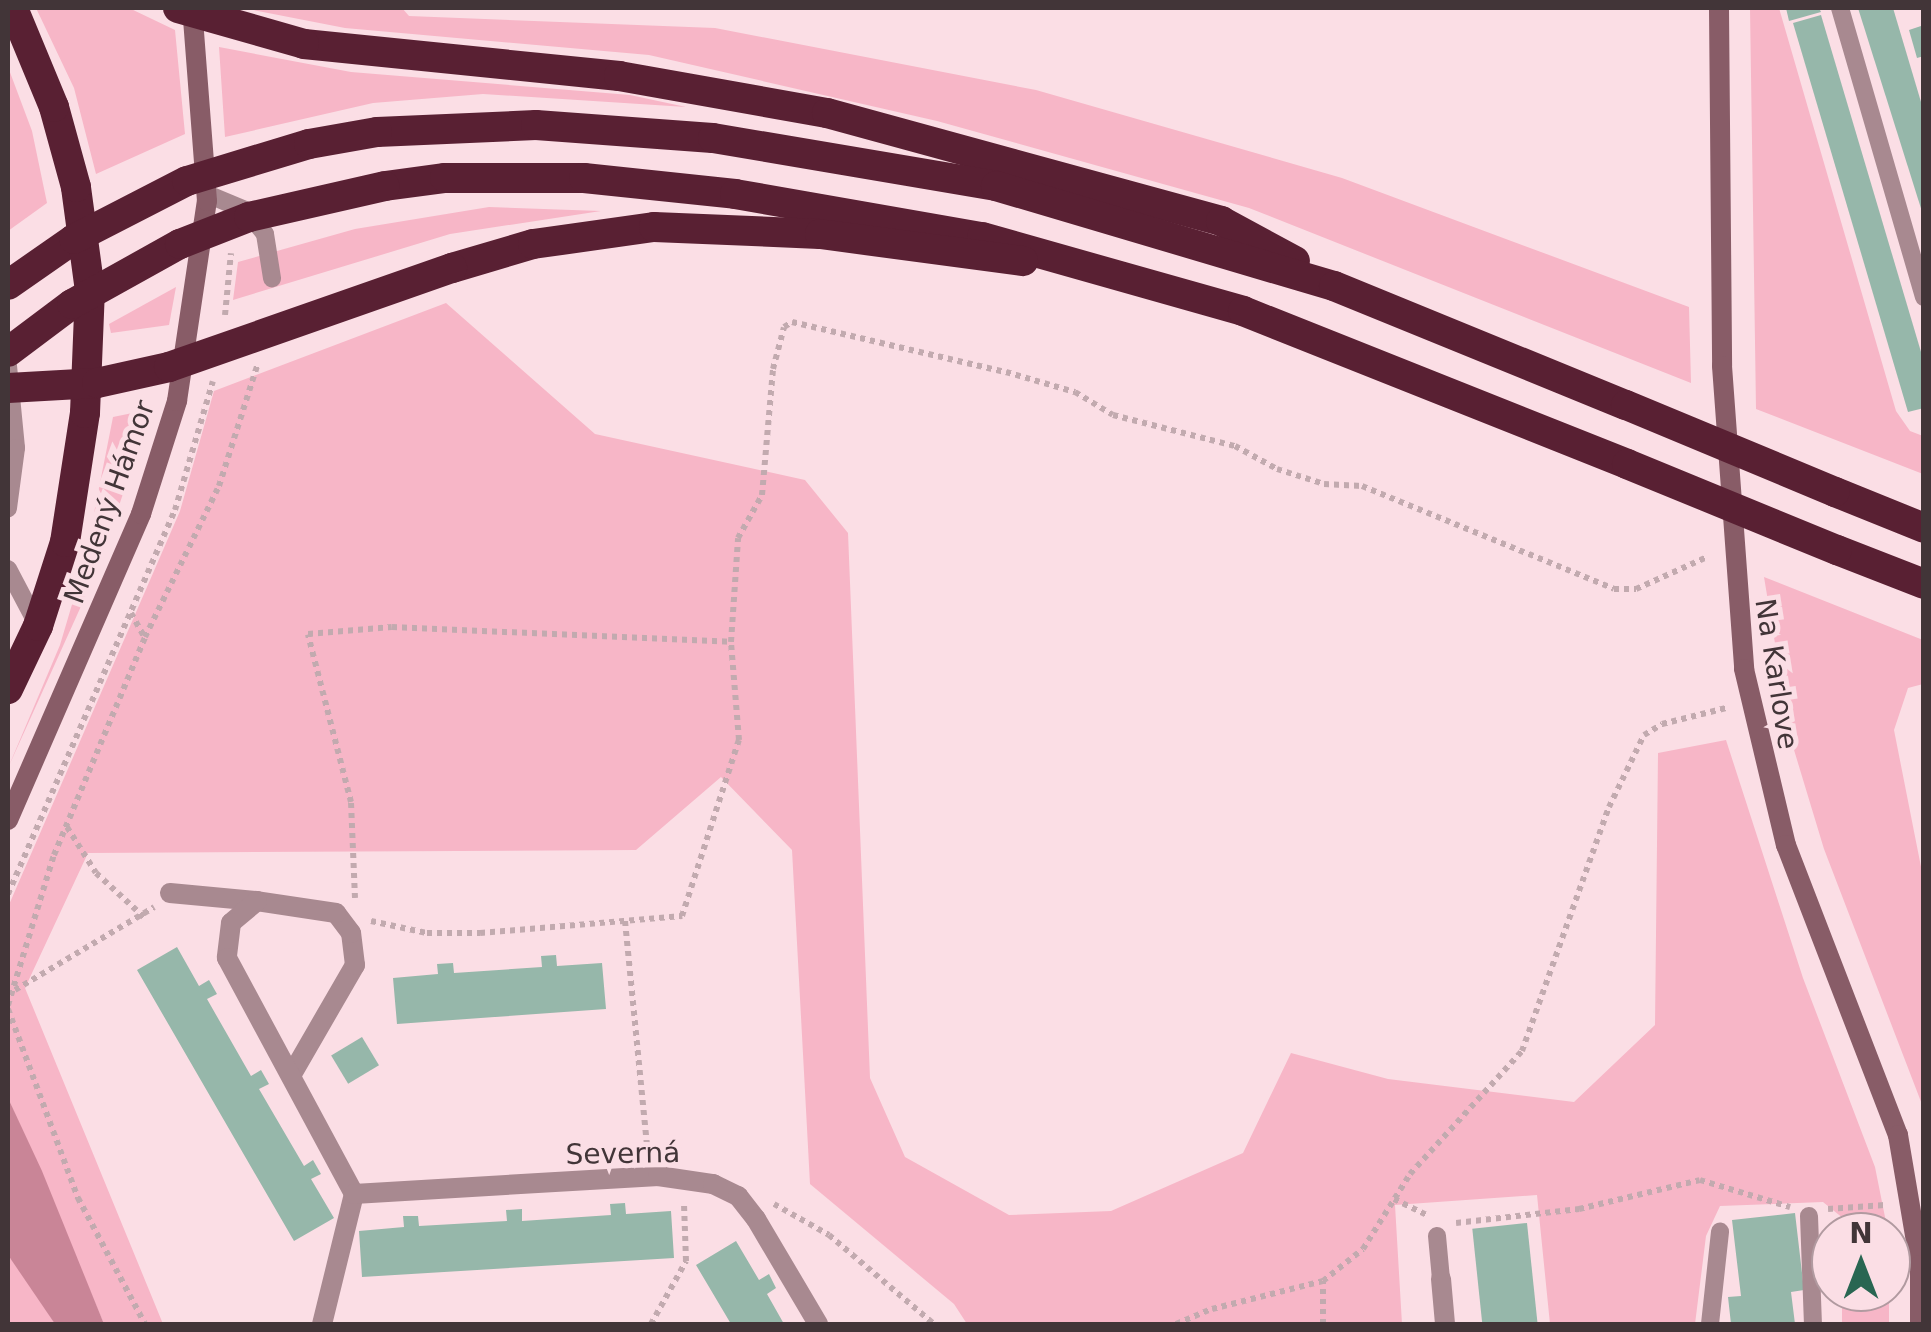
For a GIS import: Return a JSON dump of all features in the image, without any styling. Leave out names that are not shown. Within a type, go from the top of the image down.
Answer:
[{"type":"highway","points":[[8,689],[38,626],[79,471],[90,292],[76,187],[54,107],[13,8]]},
{"type":"highway","points":[[178,8],[304,44],[619,76],[827,113],[1221,221],[1334,286]]},
{"type":"highway","points":[[8,285],[74,238],[188,181],[309,144],[378,132],[536,125],[800,150],[996,186],[1334,286],[1924,528]]},
{"type":"highway","points":[[8,352],[72,304],[180,244],[249,217],[384,186],[510,176],[656,184],[898,219],[1086,264],[1277,324],[1924,584]]},
{"type":"highway","points":[[8,388],[97,383],[169,367],[452,268],[533,244],[654,227],[820,234],[964,258],[1086,264]]},
{"type":"street","name":"Medený Hámor","points":[[8,820],[121,563],[160,457],[200,276],[207,194],[192,8]]},
{"type":"street","name":"Na Karlove","points":[[1718,8],[1722,366],[1744,670],[1786,845],[1898,1134],[1920,1266],[1920,1324]]},
{"type":"street","points":[[170,893],[336,914],[351,933],[355,965],[292,1074]]},
{"type":"street","points":[[257,901],[230,923],[227,958],[354,1194],[322,1324]]},
{"type":"street","name":"Severná","points":[[354,1194],[650,1177],[683,1180],[738,1196]]},
{"type":"street","points":[[738,1196],[818,1324]]},
{"type":"street","points":[[1441,1279],[1445,1324]]},
{"type":"lane","points":[[1840,8],[1924,297]]},
{"type":"lane","points":[[207,194],[245,210],[265,234],[272,278]]},
{"type":"lane","points":[[8,366],[16,448],[8,508]]},
{"type":"lane","points":[[8,569],[38,626]]},
{"type":"lane","points":[[1810,1212],[1813,1324]]},
{"type":"lane","points":[[1710,1324],[1720,1232]]},
{"type":"lane","points":[[1437,1236],[1441,1279]]},
{"type":"path","points":[[731,642],[392,627],[308,634],[350,802],[356,852],[352,917],[427,933],[682,916],[740,740],[731,642],[738,538],[762,496],[773,369],[784,327],[792,322],[1074,392],[1113,415],[1235,446],[1277,469],[1324,484],[1362,486],[1614,589],[1636,589],[1707,557]]},
{"type":"path","points":[[145,1324],[78,1198],[8,1007],[67,827],[145,638],[219,486],[259,353]]},
{"type":"path","points":[[131,613],[145,638]]},
{"type":"path","points":[[1176,1324],[1324,1282],[1363,1249],[1394,1199],[1522,1051],[1610,807],[1644,735],[1662,724],[1726,708]]},
{"type":"path","points":[[67,827],[96,873],[144,917]]},
{"type":"path","points":[[14,990],[144,917],[170,893]]},
{"type":"path","points":[[625,921],[650,1177]]},
{"type":"path","points":[[651,1324],[686,1260],[683,1180]]},
{"type":"path","points":[[1394,1199],[1426,1212],[1436,1225],[1579,1209],[1700,1180],[1810,1212],[1890,1205]]},
{"type":"path","points":[[738,1196],[801,1216],[934,1324]]},
{"type":"path","points":[[1322,1324],[1324,1282]]},
{"type":"shaded area","points":[[36,8],[129,8],[175,30],[185,134],[96,174],[74,88]]},
{"type":"shaded area","points":[[243,8],[402,8],[409,16],[715,28],[1036,90],[1342,178],[1689,307],[1691,383],[1249,208],[937,121],[649,55],[345,28]]},
{"type":"shaded area","points":[[1750,8],[1779,8],[1896,411],[1910,431],[1923,436],[1923,474],[1756,409]]},
{"type":"shaded area","points":[[219,47],[351,72],[630,95],[686,107],[483,94],[373,103],[225,137]]},
{"type":"shaded area","points":[[8,67],[32,131],[47,203],[8,231]]},
{"type":"shaded area","points":[[489,207],[601,211],[450,234],[233,300],[238,262],[355,229]]},
{"type":"shaded area","points":[[176,287],[169,325],[111,333],[109,324]]},
{"type":"shaded area","points":[[446,303],[595,434],[805,480],[848,533],[870,1078],[905,1157],[1009,1215],[1111,1211],[1243,1153],[1291,1053],[1388,1079],[1574,1102],[1655,1025],[1658,753],[1726,740],[1803,978],[1875,1167],[1884,1212],[1835,1212],[1823,1202],[1720,1206],[1706,1236],[1695,1324],[1550,1324],[1537,1195],[1395,1205],[1402,1324],[967,1324],[954,1304],[810,1184],[792,850],[721,777],[636,850],[88,853],[25,988],[163,1324],[104,1324],[8,1098],[8,907],[180,511],[214,391]]},
{"type":"shaded area","points":[[152,409],[96,573],[8,768],[60,645],[84,564],[113,417]]},
{"type":"shaded area","points":[[1764,577],[1923,640],[1923,684],[1908,688],[1894,730],[1923,877],[1923,1107],[1824,849],[1791,740]]},
{"type":"shaded area","points":[[8,1098],[104,1324],[55,1324],[8,1255]]},
{"type":"shaded area","points":[[8,1255],[33,1288],[55,1324],[8,1324]]},
{"type":"shaded area","points":[[1842,1312],[1889,1312],[1889,1324],[1842,1324]]},
{"type":"building","points":[[1786,8],[1819,8],[1821,12],[1789,21]]},
{"type":"building","points":[[1858,8],[1893,8],[1924,112],[1924,218]]},
{"type":"building","points":[[1821,15],[1924,362],[1924,408],[1908,412],[1793,23]]},
{"type":"building","points":[[1924,25],[1924,56],[1917,58],[1909,30]]},
{"type":"building","points":[[177,947],[199,986],[209,980],[217,994],[207,999],[251,1076],[261,1070],[269,1084],[259,1089],[304,1166],[313,1160],[321,1174],[311,1179],[334,1218],[294,1241],[137,970]]},
{"type":"building","points":[[556,955],[557,966],[602,963],[606,1009],[397,1024],[393,978],[438,974],[437,964],[453,963],[454,973],[542,967],[541,956]]},
{"type":"building","points":[[362,1037],[379,1065],[348,1084],[331,1056]]},
{"type":"building","points":[[625,1203],[626,1214],[671,1211],[674,1258],[362,1277],[359,1231],[404,1227],[403,1216],[418,1216],[419,1226],[507,1221],[506,1210],[522,1209],[522,1221],[611,1215],[610,1204]]},
{"type":"building","points":[[1795,1213],[1804,1290],[1791,1292],[1795,1324],[1731,1324],[1728,1297],[1741,1296],[1732,1220]]},
{"type":"building","points":[[1527,1223],[1538,1323],[1482,1324],[1472,1229]]},
{"type":"building","points":[[736,1241],[759,1280],[769,1274],[776,1288],[767,1294],[784,1324],[731,1324],[696,1265]]}]
